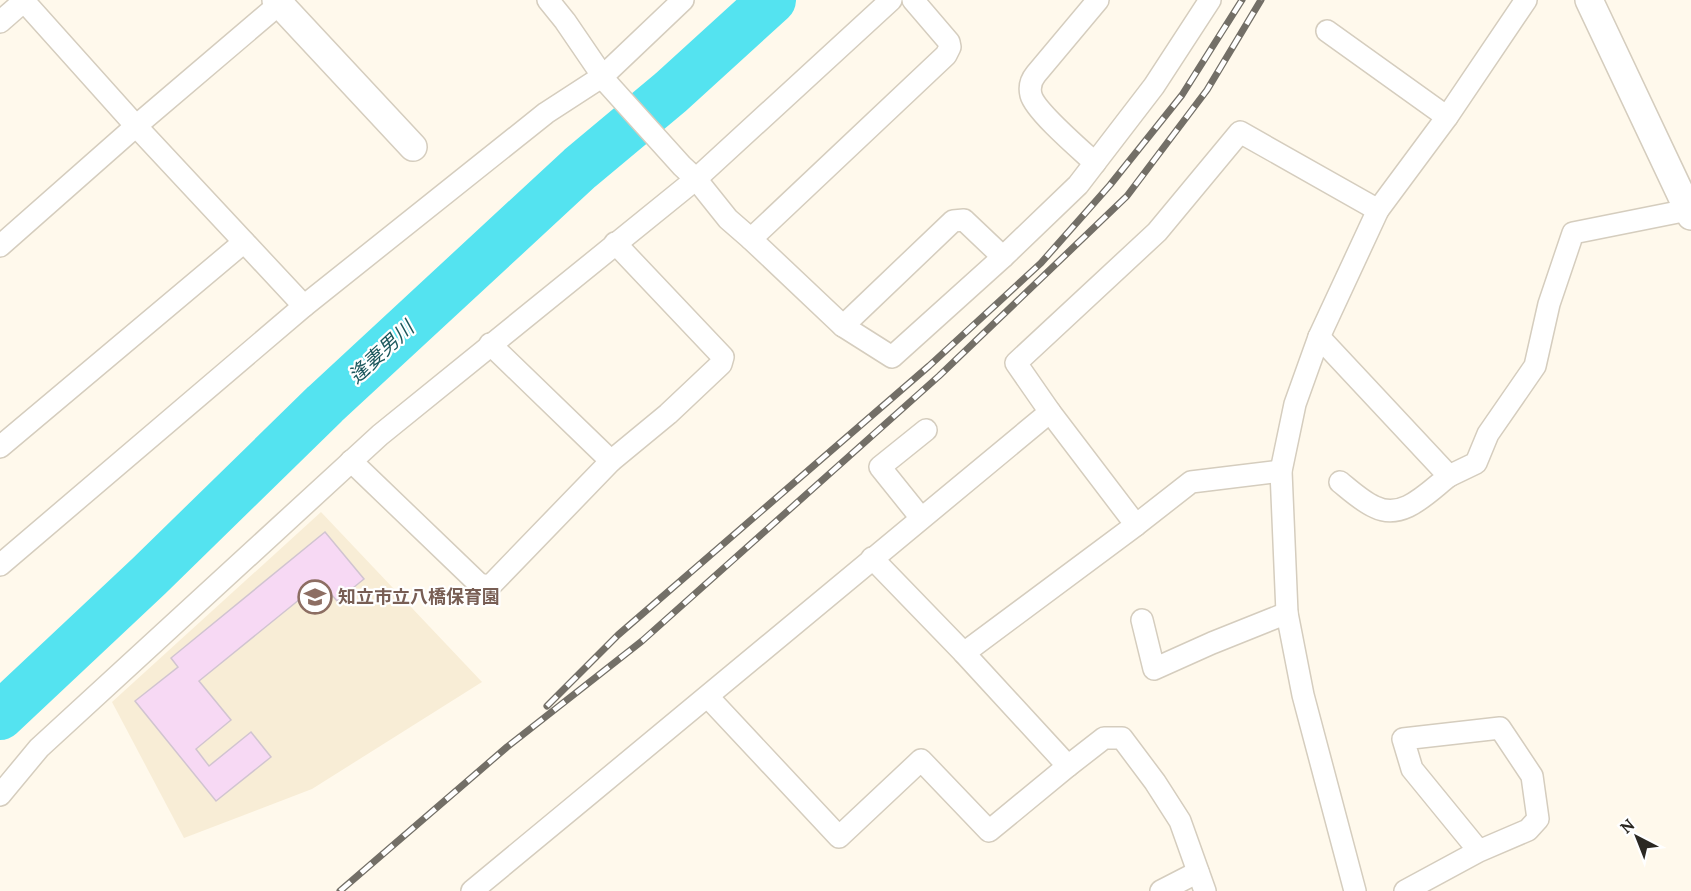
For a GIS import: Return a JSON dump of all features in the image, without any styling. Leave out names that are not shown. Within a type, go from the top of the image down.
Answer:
[{"type":"street","points":[[548,0],[605,80],[689,172],[728,219],[843,326],[892,357],[1003,257],[1078,185],[1154,86],[1210,0]]},
{"type":"street","points":[[0,565],[304,306],[546,113],[605,80],[683,0]]},
{"type":"street","points":[[0,795],[39,748],[380,435],[615,243],[689,172],[891,0]]},
{"type":"street","points":[[751,239],[946,55],[950,48],[949,42],[913,0]]},
{"type":"street","points":[[1095,163],[1064,135],[1032,99],[1030,86],[1031,80],[1098,0]]},
{"type":"street","points":[[1355,891],[1303,695],[1287,614],[1281,471],[1295,404],[1319,338],[1378,210],[1448,117],[1526,0]]},
{"type":"street","points":[[1340,482],[1373,507],[1385,512],[1405,510],[1449,476],[1476,463],[1488,434],[1535,366],[1549,304],[1573,232],[1690,213],[1589,0]]},
{"type":"street","points":[[0,22],[23,1],[304,306]]},
{"type":"street","points":[[0,246],[280,1],[413,147]]},
{"type":"street","points":[[1326,31],[1448,117]]},
{"type":"street","points":[[1136,525],[1050,412],[1016,363],[1157,232],[1240,132],[1378,210]]},
{"type":"street","points":[[843,326],[952,221],[964,220],[1003,257]]},
{"type":"street","points":[[0,447],[244,242]]},
{"type":"street","points":[[351,461],[478,584],[484,586],[492,584],[611,461],[668,414],[721,364],[723,357],[615,243]]},
{"type":"street","points":[[1319,338],[1449,476]]},
{"type":"street","points":[[490,344],[611,461]]},
{"type":"street","points":[[472,891],[1050,412]]},
{"type":"street","points":[[921,518],[880,467],[926,430]]},
{"type":"street","points":[[964,653],[1191,482],[1281,471]]},
{"type":"street","points":[[872,558],[964,653],[1068,766]]},
{"type":"street","points":[[1142,620],[1154,669],[1212,643],[1287,614]]},
{"type":"street","points":[[708,697],[839,837],[921,760],[989,831],[1104,738],[1122,738],[1155,782],[1180,821],[1201,882],[1161,891]]},
{"type":"street","points":[[1405,891],[1479,851],[1528,830],[1538,819],[1532,776],[1500,728],[1403,739],[1412,769],[1479,851]]},
{"type":"shaded area","name":"知立市立八橋保育園","points":[[321,512],[482,682],[312,789],[184,838],[112,702]]},
{"type":"building","points":[[325,532],[364,579],[337,601],[321,582],[199,681],[231,720],[196,749],[209,766],[251,732],[271,757],[216,801],[135,701],[178,667],[171,658]]},
{"type":"waterway","name":"逢妻男川","points":[[0,716],[149,576],[325,404],[580,168],[671,92],[772,0]]},
{"type":"railway","points":[[547,706],[618,635],[929,366],[1041,263],[1110,185],[1182,95],[1242,0]]},
{"type":"railway","points":[[340,891],[507,747],[642,641],[939,376],[1127,196],[1207,90],[1261,0]]},
{"type":"place","name":"知立市立八橋保育園","points":[[315,597]]}]
